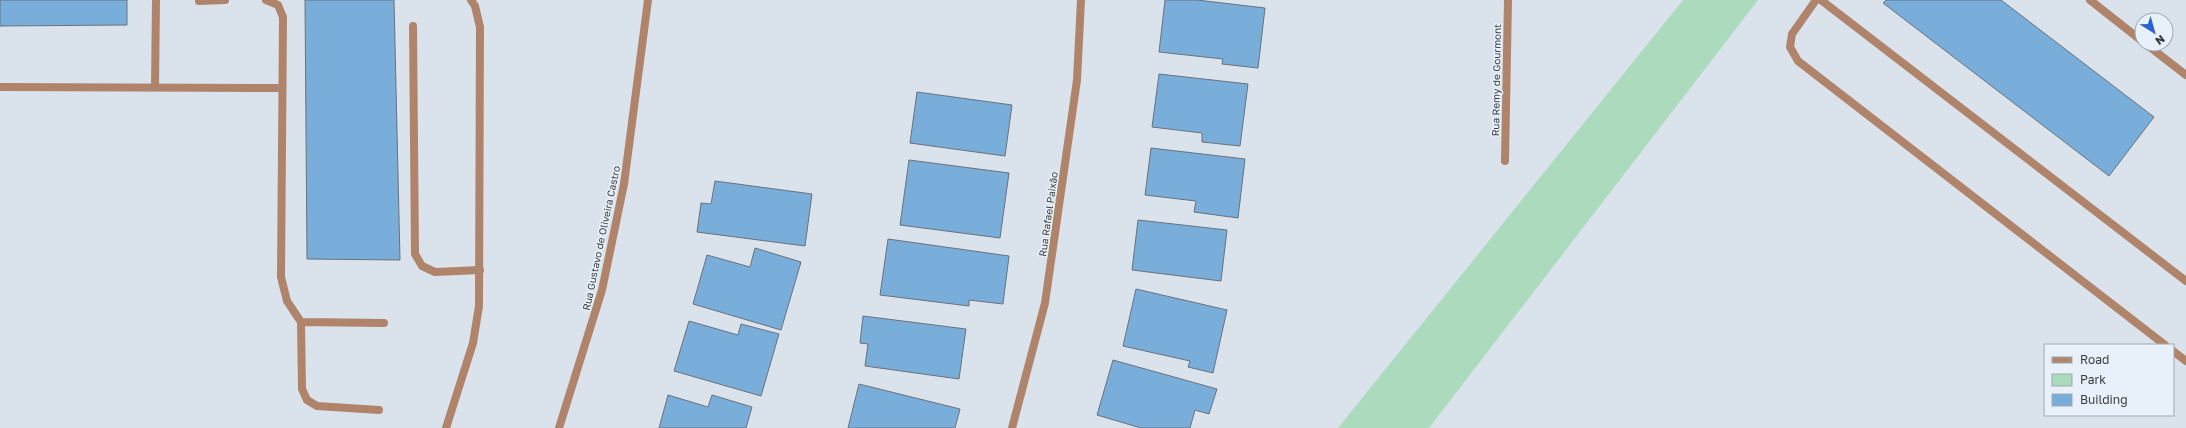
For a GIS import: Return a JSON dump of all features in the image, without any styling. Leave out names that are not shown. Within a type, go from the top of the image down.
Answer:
[{"type":"street","points":[[155,87],[156,0]]},
{"type":"street","points":[[199,1],[225,0]]},
{"type":"street","points":[[266,0],[278,5],[283,17],[281,277],[287,301],[301,322],[302,389],[307,400],[317,406],[379,410]]},
{"type":"street","points":[[446,428],[473,343],[479,306],[480,27],[475,6],[471,0]]},
{"type":"street","name":"Rua Gustavo de Oliveira Castro","points":[[559,428],[602,290],[624,184],[648,0]]},
{"type":"street","name":"Rua Rafael Paixão","points":[[1012,428],[1045,303],[1077,80],[1081,0]]},
{"type":"street","name":"Rua Remy de Gourmont","points":[[1505,161],[1508,0]]},
{"type":"street","points":[[1816,0],[1792,34],[1790,47],[1798,61],[2164,344]]},
{"type":"street","points":[[1821,0],[2186,281]]},
{"type":"street","points":[[2090,0],[2134,35]]},
{"type":"street","points":[[413,26],[415,254],[422,266],[435,272],[480,270]]},
{"type":"street","points":[[2156,52],[2186,75]]},
{"type":"street","points":[[0,87],[282,88]]},
{"type":"street","points":[[301,322],[384,322]]},
{"type":"street","points":[[2174,352],[2186,361]]},
{"type":"green space","points":[[1683,0],[1758,0],[1429,428],[1338,428]]},
{"type":"building","points":[[0,0],[127,0],[127,25],[0,26]]},
{"type":"building","points":[[305,0],[394,0],[400,260],[307,259]]},
{"type":"building","points":[[1165,0],[1197,0],[1265,8],[1258,68],[1222,64],[1223,59],[1159,52]]},
{"type":"building","points":[[1886,0],[2001,0],[2154,117],[2109,176],[1883,3]]},
{"type":"building","points":[[1159,74],[1248,84],[1240,146],[1202,142],[1202,133],[1152,127]]},
{"type":"building","points":[[917,92],[1012,105],[1005,156],[910,143]]},
{"type":"building","points":[[1151,148],[1245,159],[1238,218],[1194,212],[1196,201],[1145,195]]},
{"type":"building","points":[[909,160],[1009,173],[1000,238],[900,225]]},
{"type":"building","points":[[715,181],[812,194],[805,246],[697,232],[701,203],[711,204]]},
{"type":"building","points":[[1138,220],[1227,230],[1221,281],[1132,270]]},
{"type":"building","points":[[888,239],[1009,256],[1003,304],[969,300],[969,306],[880,295]]},
{"type":"building","points":[[755,248],[801,262],[781,330],[693,304],[707,255],[750,267]]},
{"type":"building","points":[[1136,289],[1227,310],[1213,373],[1188,367],[1190,361],[1123,346]]},
{"type":"building","points":[[863,316],[966,329],[959,379],[865,366],[868,344],[860,343]]},
{"type":"building","points":[[689,321],[738,335],[741,324],[779,334],[761,396],[674,371]]},
{"type":"building","points":[[1113,360],[1217,389],[1209,414],[1195,410],[1190,428],[1141,428],[1097,415]]},
{"type":"building","points":[[859,384],[960,409],[955,428],[848,428]]},
{"type":"building","points":[[668,395],[708,407],[712,395],[752,407],[746,428],[659,428]]}]
